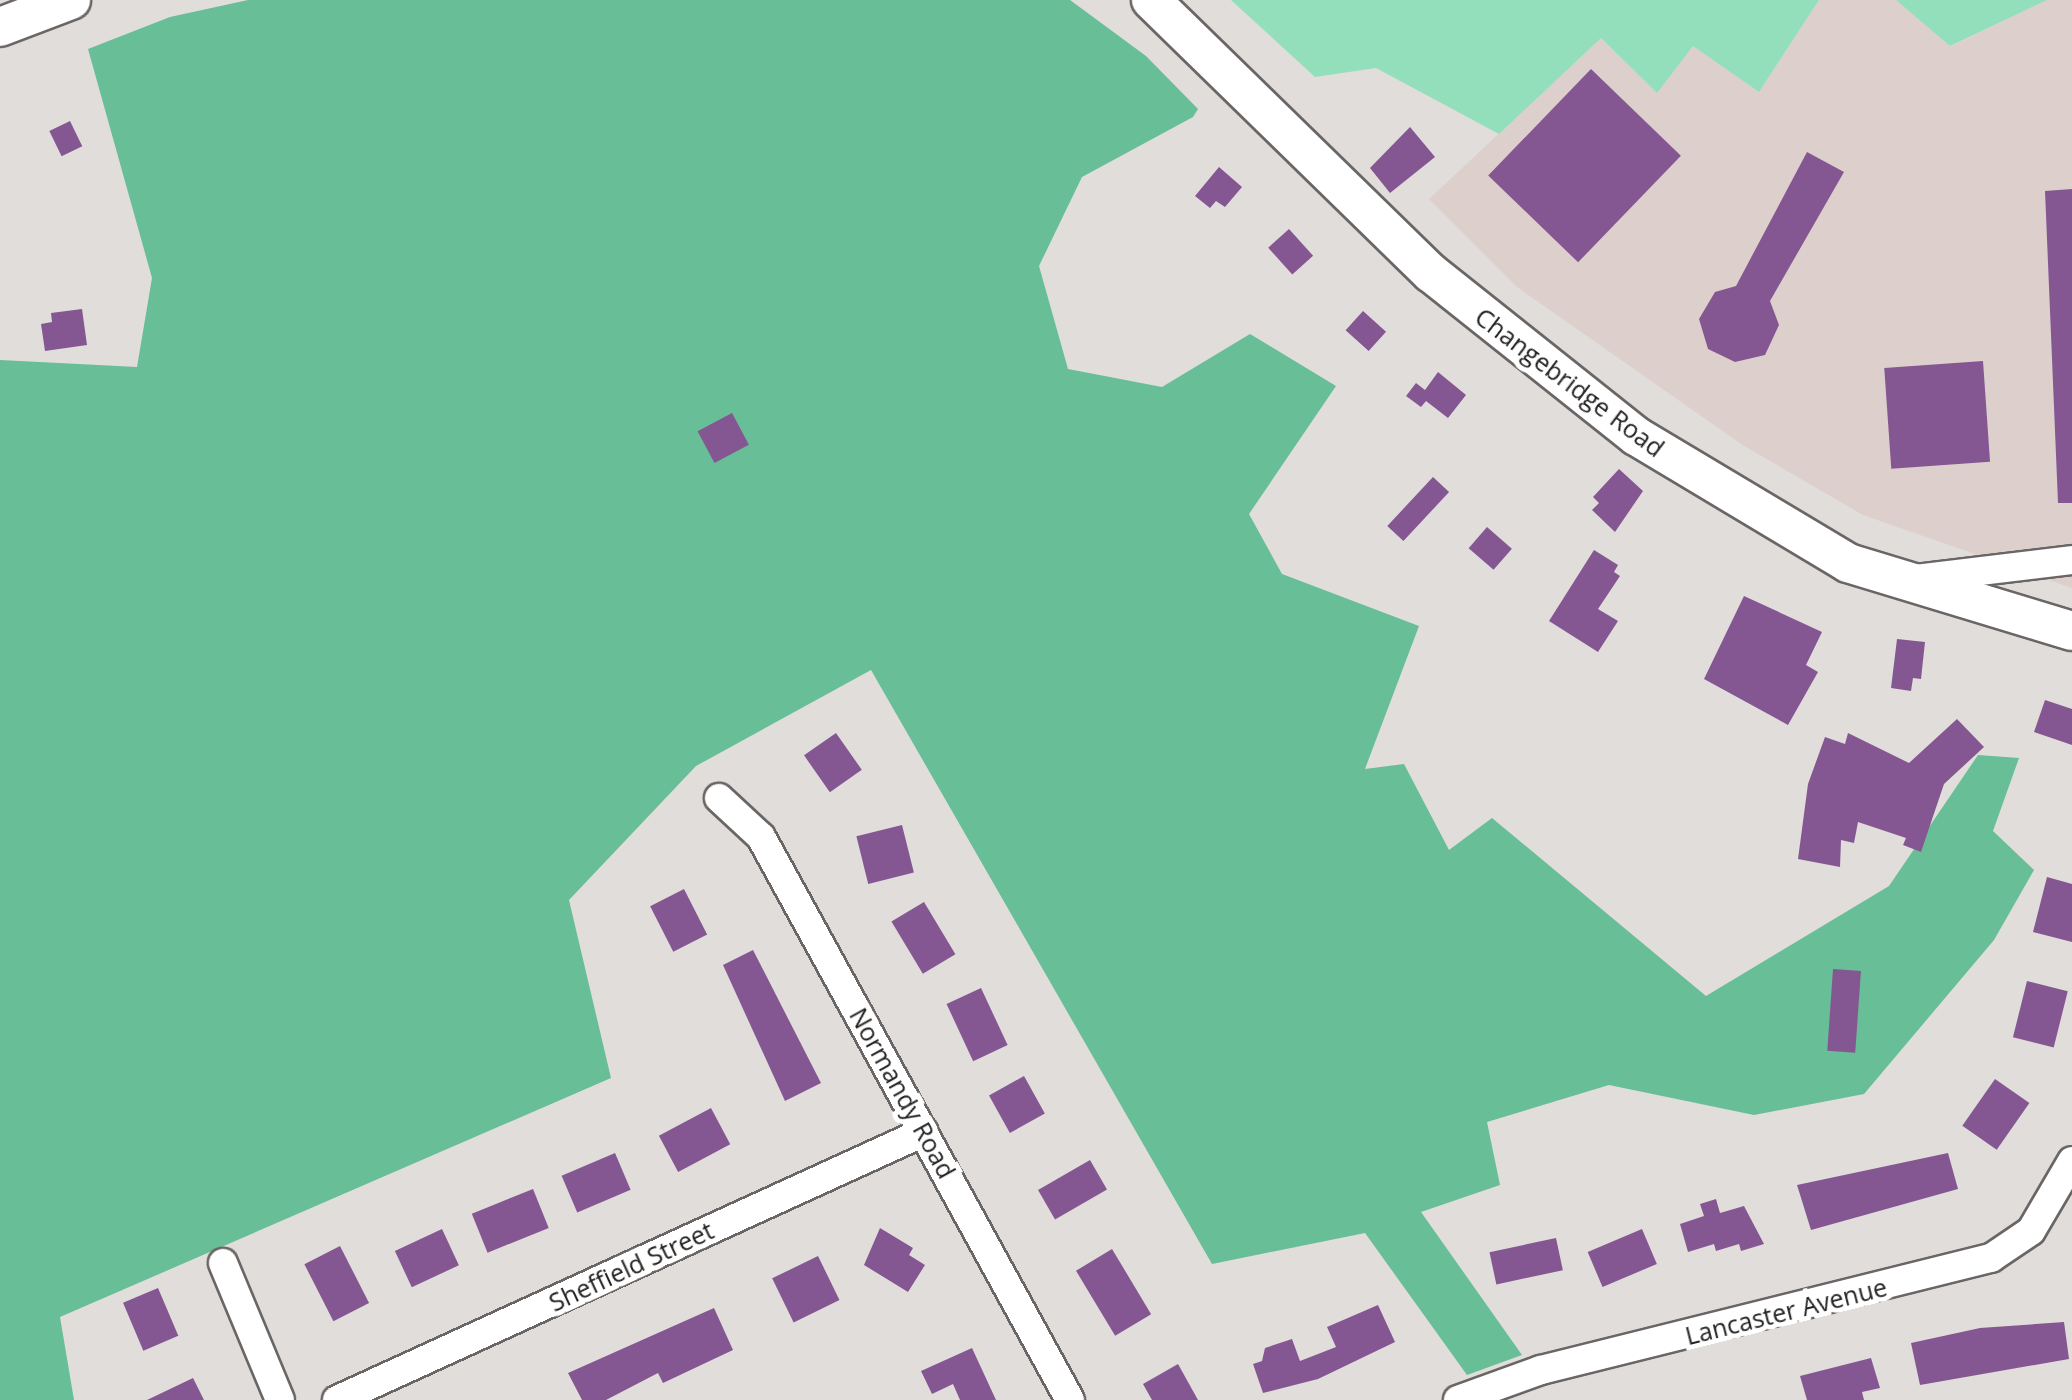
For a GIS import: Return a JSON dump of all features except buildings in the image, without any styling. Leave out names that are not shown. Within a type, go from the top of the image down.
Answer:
[{"type":"main road","points":[[0,27],[70,0]]},
{"type":"main road","name":"Changebridge Road","points":[[1152,0],[1419,262],[1537,363],[1789,533],[1848,563],[2072,631]]},
{"type":"street","points":[[1908,580],[2072,560]]},
{"type":"street","name":"Normandy Road","points":[[719,798],[761,837],[1070,1400]]},
{"type":"street","name":"Sheffield Street","points":[[338,1400],[924,1132]]},
{"type":"street","name":"Lancaster Avenue","points":[[1458,1400],[1541,1370],[1991,1258],[2030,1231],[2072,1161]]},
{"type":"street","points":[[223,1263],[280,1400]]},
{"type":"shaded area","points":[[1819,0],[1896,0],[1951,46],[2047,0],[2072,0],[2072,588],[1863,515],[1744,446],[1517,287],[1429,199],[1601,38],[1656,92],[1692,45],[1759,92]]},
{"type":"green space","points":[[248,0],[1070,0],[1146,56],[1198,109],[1193,117],[1082,177],[1039,266],[1068,369],[1162,387],[1250,334],[1336,386],[1249,514],[1282,574],[1419,626],[1365,769],[1404,764],[1449,850],[1492,818],[1706,996],[1889,886],[1978,755],[2019,758],[1993,831],[2034,870],[1994,940],[1864,1094],[1754,1115],[1609,1085],[1487,1122],[1500,1185],[1421,1212],[1522,1355],[1467,1375],[1365,1233],[1212,1264],[871,670],[696,766],[569,900],[611,1078],[60,1317],[74,1400],[0,1400],[0,360],[137,367],[152,278],[88,49],[170,17]]},
{"type":"green space","points":[[1231,0],[1819,0],[1759,92],[1693,46],[1657,93],[1601,38],[1499,134],[1376,68],[1315,77]]},
{"type":"green space","points":[[1896,0],[2047,0],[1950,46]]}]
